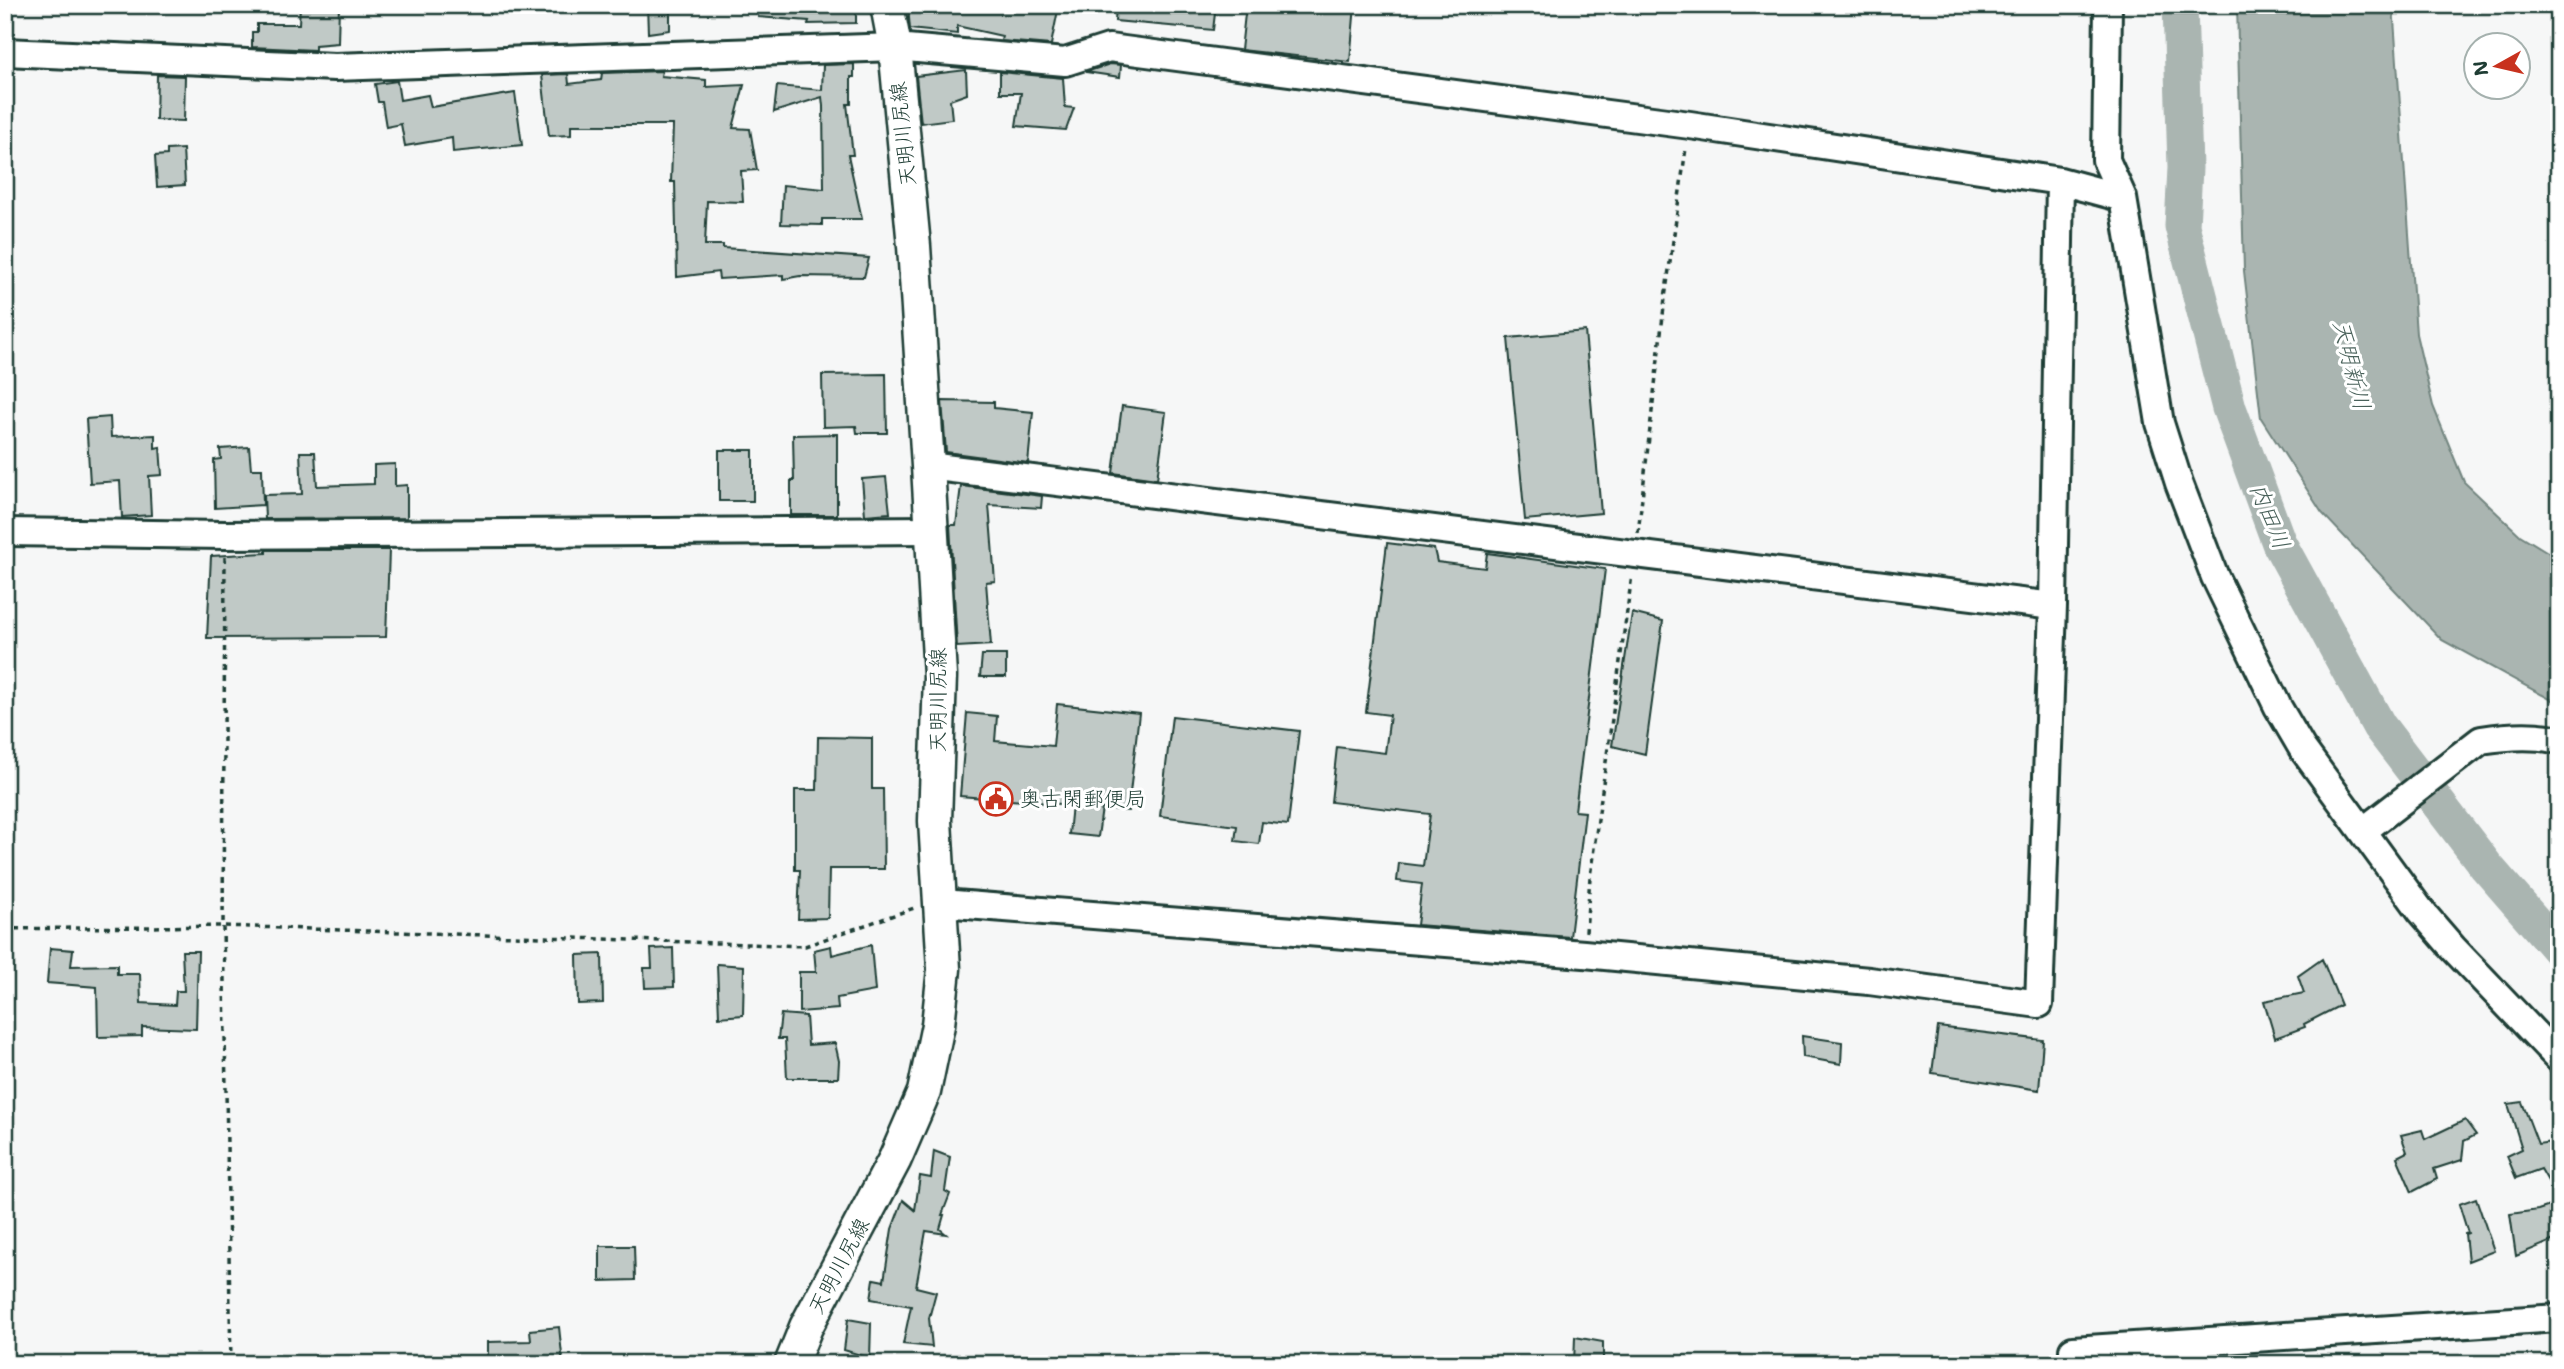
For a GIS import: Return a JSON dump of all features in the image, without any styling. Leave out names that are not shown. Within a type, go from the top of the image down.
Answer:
[{"type":"main road","name":"天明川尻線","points":[[791,1364],[806,1327],[895,1159],[924,1092],[938,1025],[944,969],[935,821],[940,676],[932,530],[914,246],[895,47],[887,5]]},
{"type":"street","points":[[2108,5],[2106,160],[2123,198],[2160,424],[2215,577],[2278,707],[2302,748],[2421,911],[2452,948],[2559,1059]]},
{"type":"street","points":[[5,52],[335,67],[895,47],[1065,62],[1109,48],[1690,125],[2060,181],[2123,198]]},
{"type":"street","points":[[942,903],[1584,954],[1869,981],[2039,1004],[2053,606],[2060,181]]},
{"type":"street","points":[[928,466],[2053,606]]},
{"type":"street","points":[[5,531],[225,535],[932,530]]},
{"type":"street","points":[[2363,831],[2482,740],[2531,736],[2559,740]]},
{"type":"street","points":[[2073,1364],[2073,1350],[2559,1318]]},
{"type":"path","points":[[1584,954],[1590,877],[1635,555],[1665,298],[1690,125]]},
{"type":"path","points":[[225,535],[223,926],[231,1364]]},
{"type":"path","points":[[5,929],[223,926],[805,946],[908,908],[942,903]]},
{"type":"water","name":"天明新川","points":[[2237,5],[2393,5],[2416,334],[2433,406],[2464,482],[2520,535],[2559,559],[2559,704],[2442,640],[2322,513],[2261,418],[2244,271]]},
{"type":"building","points":[[300,5],[339,5],[338,43],[315,45],[315,50],[252,47],[252,32],[257,32],[257,24],[299,24]]},
{"type":"building","points":[[647,5],[670,5],[670,30],[648,33]]},
{"type":"building","points":[[758,5],[856,5],[856,23],[808,24],[809,21],[758,17]]},
{"type":"building","points":[[953,5],[1059,5],[1051,45],[1001,41],[1002,36],[957,26],[957,34],[910,29],[908,7],[953,10]]},
{"type":"building","points":[[1116,5],[1216,5],[1213,30],[1115,21]]},
{"type":"building","points":[[1246,5],[1355,5],[1350,62],[1241,50]]},
{"type":"building","points":[[854,64],[851,104],[847,104],[853,155],[848,155],[862,219],[822,219],[822,225],[781,224],[783,185],[824,189],[823,106],[822,97],[774,112],[777,86],[822,90],[823,65]]},
{"type":"building","points":[[1110,64],[1121,65],[1120,77],[1086,72]]},
{"type":"building","points":[[966,70],[967,94],[950,100],[952,119],[921,123],[916,76]]},
{"type":"building","points":[[662,71],[661,76],[706,80],[706,87],[744,85],[733,128],[750,129],[757,170],[741,171],[743,202],[707,201],[705,245],[869,258],[864,277],[800,276],[783,279],[783,275],[719,279],[718,272],[677,277],[675,182],[671,182],[673,125],[571,125],[571,135],[549,136],[542,75],[568,74],[569,84],[601,80],[602,73]]},
{"type":"building","points":[[1000,72],[1063,78],[1065,107],[1074,108],[1066,130],[1016,126],[1021,93],[1000,93]]},
{"type":"building","points":[[157,75],[185,76],[184,121],[156,120]]},
{"type":"building","points":[[397,81],[400,100],[428,95],[431,107],[515,93],[522,145],[453,152],[452,138],[405,146],[401,124],[386,127],[382,102],[378,102],[375,84]]},
{"type":"building","points":[[183,149],[185,185],[157,187],[155,156],[167,155],[167,150]]},
{"type":"building","points":[[1585,331],[1601,513],[1525,520],[1508,338]]},
{"type":"building","points":[[886,374],[887,433],[857,433],[856,426],[823,427],[822,375]]},
{"type":"building","points":[[942,401],[994,402],[994,408],[1033,412],[1028,463],[946,452]]},
{"type":"building","points":[[1122,406],[1166,412],[1157,479],[1113,473]]},
{"type":"building","points":[[110,417],[111,437],[155,435],[155,448],[160,447],[162,475],[149,476],[151,515],[122,517],[120,481],[90,483],[86,419]]},
{"type":"building","points":[[837,434],[837,515],[791,515],[791,481],[794,481],[793,435]]},
{"type":"building","points":[[249,447],[251,469],[262,469],[263,505],[215,508],[214,460],[221,459],[220,449]]},
{"type":"building","points":[[719,450],[753,450],[753,501],[719,501]]},
{"type":"building","points":[[300,452],[315,452],[317,486],[374,484],[374,465],[395,464],[395,486],[407,485],[407,518],[265,519],[264,495],[302,494]]},
{"type":"building","points":[[886,477],[890,513],[865,515],[862,479]]},
{"type":"building","points":[[961,486],[1042,496],[1041,508],[989,505],[995,581],[986,582],[991,645],[957,647],[950,525],[956,525]]},
{"type":"building","points":[[1387,543],[1434,549],[1437,562],[1485,568],[1487,553],[1605,569],[1575,811],[1585,812],[1570,937],[1417,925],[1422,884],[1397,881],[1399,863],[1423,866],[1430,814],[1331,802],[1337,747],[1385,753],[1390,715],[1366,712]]},
{"type":"building","points":[[266,550],[389,550],[386,637],[207,638],[211,556],[266,553]]},
{"type":"building","points":[[1632,613],[1663,621],[1645,754],[1612,746]]},
{"type":"building","points":[[982,655],[1006,655],[1006,677],[980,677]]},
{"type":"building","points":[[1057,704],[1139,713],[1128,811],[1102,808],[1098,837],[1069,834],[1072,805],[960,796],[967,713],[997,716],[995,741],[1053,746]]},
{"type":"building","points":[[1172,716],[1299,731],[1288,825],[1262,822],[1259,844],[1235,841],[1237,826],[1160,816]]},
{"type":"building","points":[[818,737],[872,738],[872,789],[883,789],[884,869],[829,869],[828,918],[798,919],[800,870],[795,870],[795,790],[817,790]]},
{"type":"building","points":[[871,945],[875,991],[837,998],[838,1009],[799,1012],[799,972],[816,972],[814,950],[831,946],[832,955]]},
{"type":"building","points":[[50,948],[73,950],[71,966],[117,965],[117,974],[140,974],[141,1003],[175,1005],[176,991],[184,991],[182,951],[198,951],[196,1029],[142,1027],[142,1036],[98,1037],[97,987],[47,983]]},
{"type":"building","points":[[673,948],[674,987],[645,988],[644,968],[652,968],[651,949]]},
{"type":"building","points":[[602,954],[603,1003],[578,1004],[577,955]]},
{"type":"building","points":[[2322,959],[2341,1005],[2304,1024],[2305,1027],[2275,1038],[2264,1001],[2304,993],[2298,976]]},
{"type":"building","points":[[717,964],[744,966],[743,1015],[719,1017]]},
{"type":"building","points":[[781,1014],[806,1016],[808,1045],[835,1043],[839,1061],[838,1078],[787,1078],[785,1039],[778,1039]]},
{"type":"building","points":[[1938,1027],[2043,1040],[2039,1090],[1932,1073]]},
{"type":"building","points":[[1802,1036],[1842,1042],[1841,1064],[1803,1057]]},
{"type":"building","points":[[2522,1102],[2538,1144],[2559,1141],[2559,1200],[2541,1169],[2516,1178],[2507,1156],[2522,1149],[2508,1104]]},
{"type":"building","points":[[2465,1120],[2476,1135],[2464,1141],[2462,1160],[2434,1169],[2437,1179],[2412,1192],[2397,1157],[2407,1152],[2401,1135],[2422,1130],[2425,1139]]},
{"type":"building","points":[[934,1151],[950,1157],[945,1191],[950,1194],[940,1229],[946,1234],[926,1231],[916,1287],[936,1292],[929,1318],[932,1347],[903,1344],[911,1306],[871,1299],[874,1279],[884,1281],[892,1229],[903,1200],[915,1210],[920,1176],[931,1178]]},
{"type":"building","points":[[2476,1198],[2494,1251],[2468,1261],[2465,1234],[2468,1233],[2459,1204]]},
{"type":"building","points":[[2559,1203],[2559,1238],[2516,1256],[2510,1214],[2538,1210]]},
{"type":"building","points":[[600,1246],[634,1246],[635,1280],[600,1281]]},
{"type":"building","points":[[848,1319],[871,1323],[870,1358],[844,1350]]},
{"type":"building","points":[[559,1327],[563,1364],[540,1364],[539,1357],[488,1361],[488,1342],[531,1341],[530,1330]]},
{"type":"building","points":[[1575,1337],[1603,1342],[1603,1364],[1574,1364]]},
{"type":"waterway","name":"内田川","points":[[2180,5],[2185,168],[2182,226],[2229,408],[2279,543],[2379,726],[2486,866],[2559,950]]},
{"type":"place","name":"奥古閑郵便局","points":[[996,799]]}]
